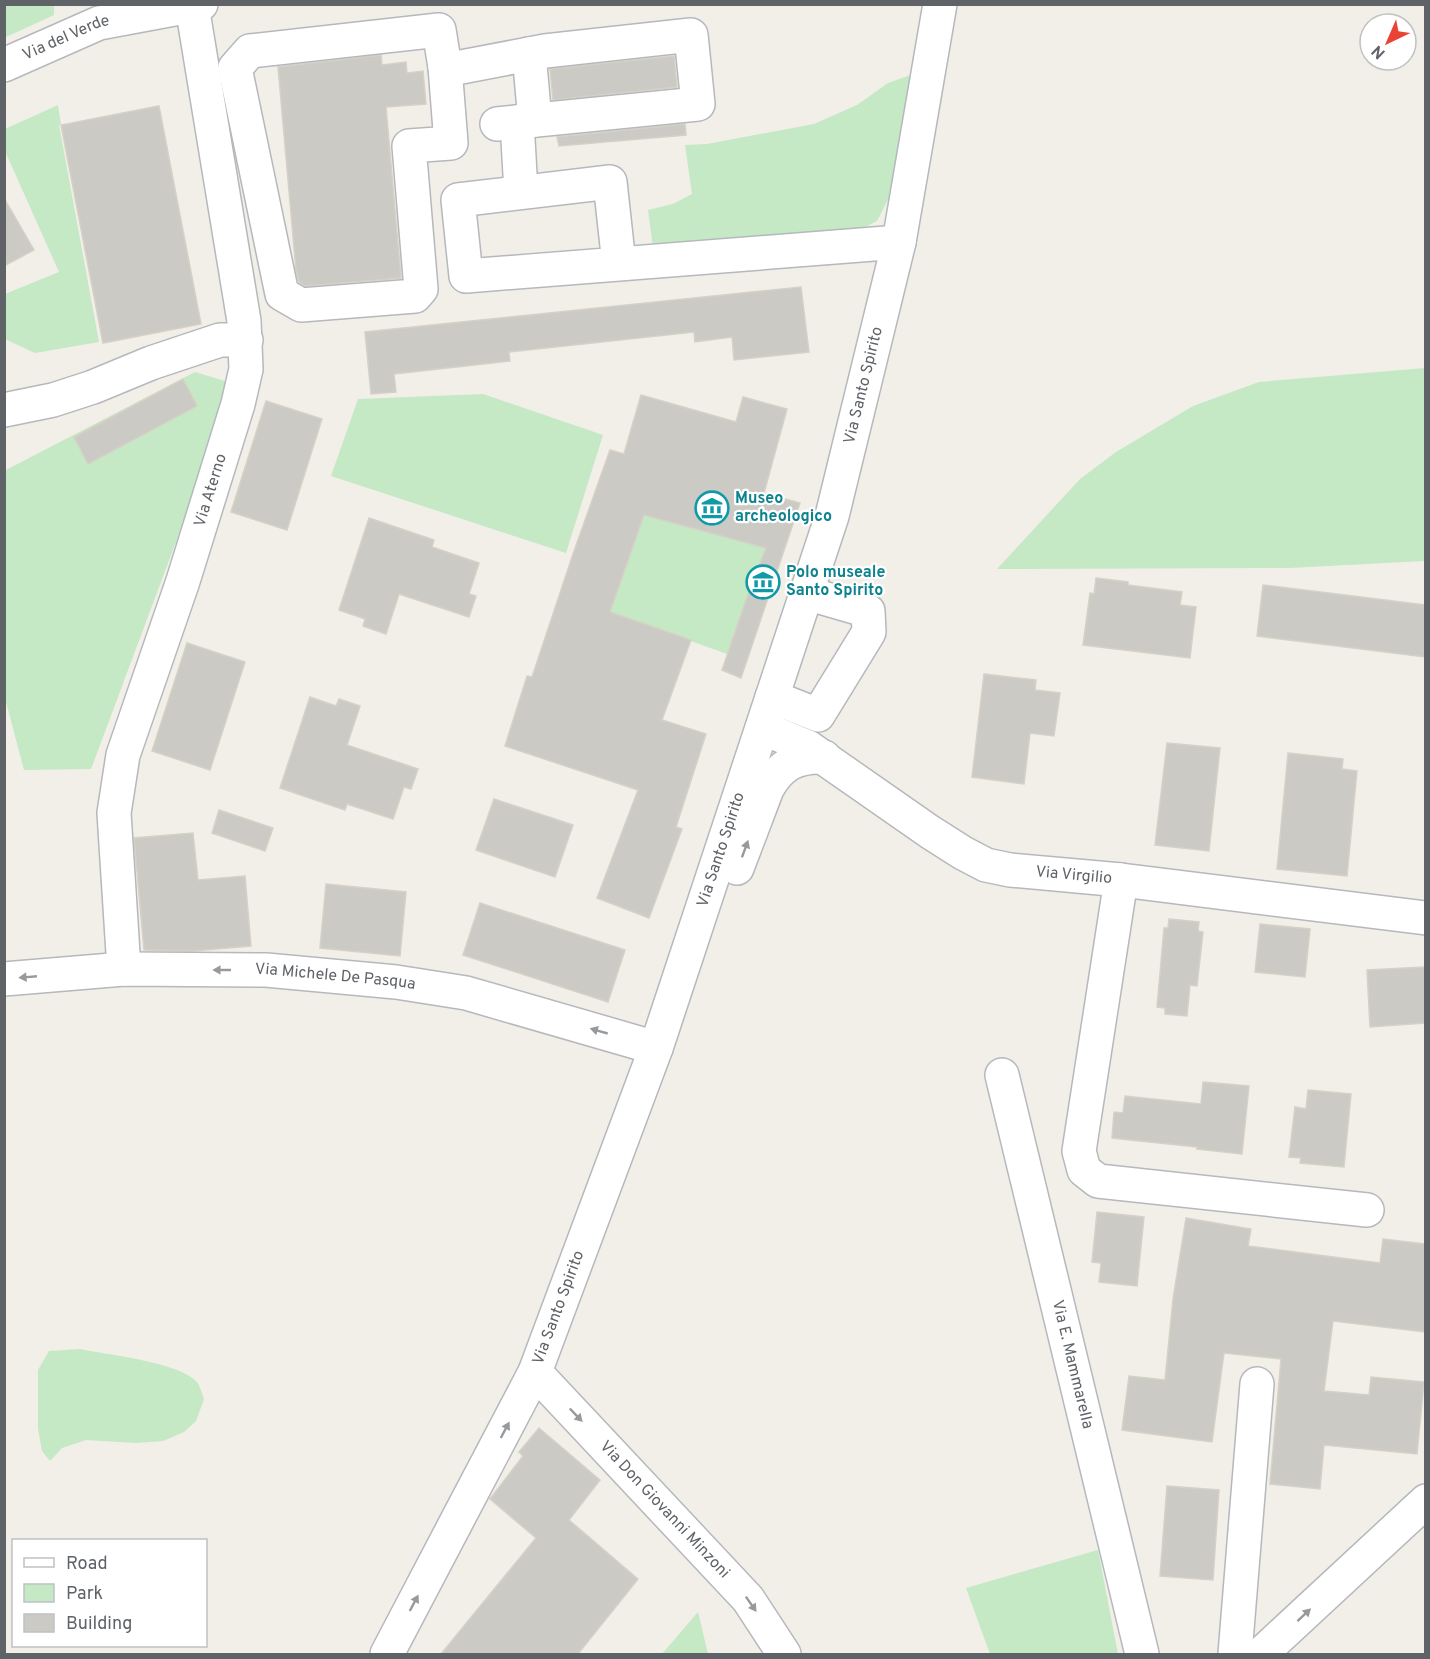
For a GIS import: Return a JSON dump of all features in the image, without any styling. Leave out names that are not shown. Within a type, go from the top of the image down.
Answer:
[{"type":"street","name":"Via Santo Spirito","points":[[387,1654],[535,1372],[656,1048],[832,516],[899,242],[940,4]]},
{"type":"street","name":"Via del Verde","points":[[4,65],[99,23],[196,5]]},
{"type":"street","name":"Via Aterno","points":[[124,969],[114,813],[123,755],[183,581],[238,404],[246,369],[246,340],[196,5]]},
{"type":"street","points":[[440,30],[445,68],[451,143],[409,146],[421,289],[415,296],[301,305],[292,301],[282,294],[235,68],[250,51],[440,30]]},
{"type":"street","points":[[445,68],[456,68],[529,54],[692,35],[698,104],[516,122]]},
{"type":"street","points":[[521,192],[516,122],[529,54]]},
{"type":"street","points":[[619,264],[610,182],[458,200],[466,276],[619,264],[899,242]]},
{"type":"street","points":[[4,410],[53,400],[220,340],[246,340]]},
{"type":"street","points":[[772,697],[818,715],[869,632],[868,611],[806,594]]},
{"type":"street","name":"Via Virgilio","points":[[762,728],[808,747],[963,853],[986,865],[1010,870],[1121,880],[1425,918]]},
{"type":"street","points":[[700,913],[723,892],[733,878],[773,778],[794,761],[808,757],[824,757]]},
{"type":"street","points":[[1121,880],[1080,1151],[1084,1170],[1098,1181],[1367,1210]]},
{"type":"street","name":"Via Michele De Pasqua","points":[[4,979],[124,969],[266,970],[396,982],[466,993],[656,1048]]},
{"type":"street","name":"Via E. Mammarella","points":[[1002,1076],[1142,1654]]},
{"type":"street","name":"Via Don Giovanni Minzoni","points":[[535,1372],[748,1599],[784,1654]]},
{"type":"street","points":[[1235,1654],[1257,1384]]},
{"type":"street","points":[[1261,1654],[1425,1501]]},
{"type":"green space","points":[[4,5],[54,5],[54,15],[6,37]]},
{"type":"green space","points":[[919,72],[894,188],[877,221],[857,231],[654,255],[648,210],[673,204],[692,194],[685,145],[707,144],[814,124],[857,105],[888,83]]},
{"type":"green space","points":[[58,105],[61,125],[59,125],[99,342],[35,353],[5,341],[5,294],[59,272],[5,151],[5,129]]},
{"type":"green space","points":[[1425,368],[1425,561],[1289,568],[997,569],[1080,479],[1116,452],[1193,406],[1259,382]]},
{"type":"green space","points":[[195,372],[228,382],[186,515],[91,769],[24,770],[5,698],[4,471]]},
{"type":"green space","points":[[483,394],[603,435],[566,553],[331,476],[358,399]]},
{"type":"green space","points":[[644,515],[766,548],[727,654],[610,612]]},
{"type":"green space","points":[[80,1349],[159,1364],[188,1375],[197,1382],[204,1399],[196,1421],[184,1432],[163,1441],[136,1443],[86,1440],[62,1448],[50,1461],[42,1451],[38,1429],[38,1370],[49,1351]]},
{"type":"green space","points":[[1098,1550],[1118,1654],[990,1654],[966,1588]]},
{"type":"green space","points":[[698,1612],[708,1654],[662,1654]]},
{"type":"building","points":[[381,55],[382,65],[406,62],[407,73],[423,71],[426,104],[386,107],[401,278],[305,286],[299,282],[296,270],[278,67]]},
{"type":"building","points":[[674,56],[677,87],[553,100],[550,69]]},
{"type":"building","points":[[159,106],[201,324],[103,343],[61,125]]},
{"type":"building","points":[[685,124],[686,135],[559,146],[557,137]]},
{"type":"building","points":[[4,198],[34,250],[4,266]]},
{"type":"building","points":[[801,287],[809,352],[734,360],[732,337],[695,342],[694,332],[509,352],[510,361],[394,374],[396,392],[371,394],[365,332]]},
{"type":"building","points":[[183,379],[197,406],[88,464],[74,437]]},
{"type":"building","points":[[641,395],[736,422],[743,397],[787,409],[764,493],[800,503],[741,678],[722,670],[766,548],[644,515],[610,612],[691,640],[662,720],[706,734],[676,827],[682,829],[649,918],[597,898],[638,790],[505,746],[527,676],[532,677],[610,450],[624,454]]},
{"type":"building","points":[[266,401],[322,419],[287,530],[231,512]]},
{"type":"building","points":[[369,518],[434,540],[432,547],[479,563],[469,594],[476,596],[469,617],[399,594],[386,634],[363,626],[365,619],[339,610]]},
{"type":"building","points":[[1096,578],[1182,592],[1180,605],[1196,607],[1190,658],[1083,645],[1090,593],[1094,594]]},
{"type":"building","points":[[1263,585],[1425,605],[1425,657],[1257,636]]},
{"type":"building","points":[[187,643],[245,662],[210,770],[152,751]]},
{"type":"building","points":[[984,674],[1036,680],[1035,690],[1060,693],[1054,736],[1030,733],[1024,784],[972,777]]},
{"type":"building","points":[[310,697],[336,706],[339,699],[360,706],[347,745],[418,769],[411,789],[404,787],[393,819],[347,804],[345,810],[280,788]]},
{"type":"building","points":[[1167,743],[1220,748],[1209,851],[1155,845]]},
{"type":"building","points":[[1288,753],[1343,759],[1342,769],[1357,771],[1347,876],[1277,869]]},
{"type":"building","points":[[494,799],[573,825],[555,877],[476,850]]},
{"type":"building","points":[[219,810],[273,828],[265,851],[212,833]]},
{"type":"building","points":[[193,833],[198,880],[245,876],[251,946],[193,951],[144,950],[134,838]]},
{"type":"building","points":[[326,884],[406,892],[400,956],[320,948]]},
{"type":"building","points":[[480,903],[625,950],[608,1002],[463,955]]},
{"type":"building","points":[[1169,919],[1199,922],[1198,931],[1203,932],[1197,986],[1190,985],[1187,1016],[1165,1014],[1165,1008],[1157,1007],[1164,928],[1168,928]]},
{"type":"building","points":[[1260,924],[1310,929],[1305,977],[1255,972]]},
{"type":"building","points":[[1425,967],[1425,1023],[1370,1027],[1367,970]]},
{"type":"building","points":[[1203,1082],[1249,1086],[1242,1154],[1112,1138],[1114,1112],[1123,1113],[1125,1096],[1201,1104]]},
{"type":"building","points":[[1308,1090],[1351,1094],[1344,1167],[1300,1163],[1301,1158],[1289,1157],[1295,1107],[1306,1109]]},
{"type":"building","points":[[1097,1212],[1144,1217],[1137,1286],[1099,1282],[1101,1263],[1092,1262]]},
{"type":"building","points":[[1186,1218],[1251,1229],[1248,1246],[1380,1263],[1383,1239],[1425,1244],[1425,1332],[1333,1321],[1324,1391],[1369,1395],[1371,1377],[1424,1382],[1417,1454],[1324,1445],[1320,1489],[1270,1484],[1281,1359],[1224,1353],[1212,1442],[1122,1430],[1129,1376],[1165,1380],[1173,1299]]},
{"type":"building","points":[[539,1428],[600,1480],[569,1520],[638,1579],[578,1654],[441,1654],[536,1538],[490,1499],[523,1456],[519,1452]]},
{"type":"building","points":[[1167,1486],[1219,1490],[1213,1580],[1160,1576]]},
{"type":"place","name":"Museo archeologico","points":[[712,508]]},
{"type":"place","name":"Polo museale Santo Spirito","points":[[763,582]]}]
